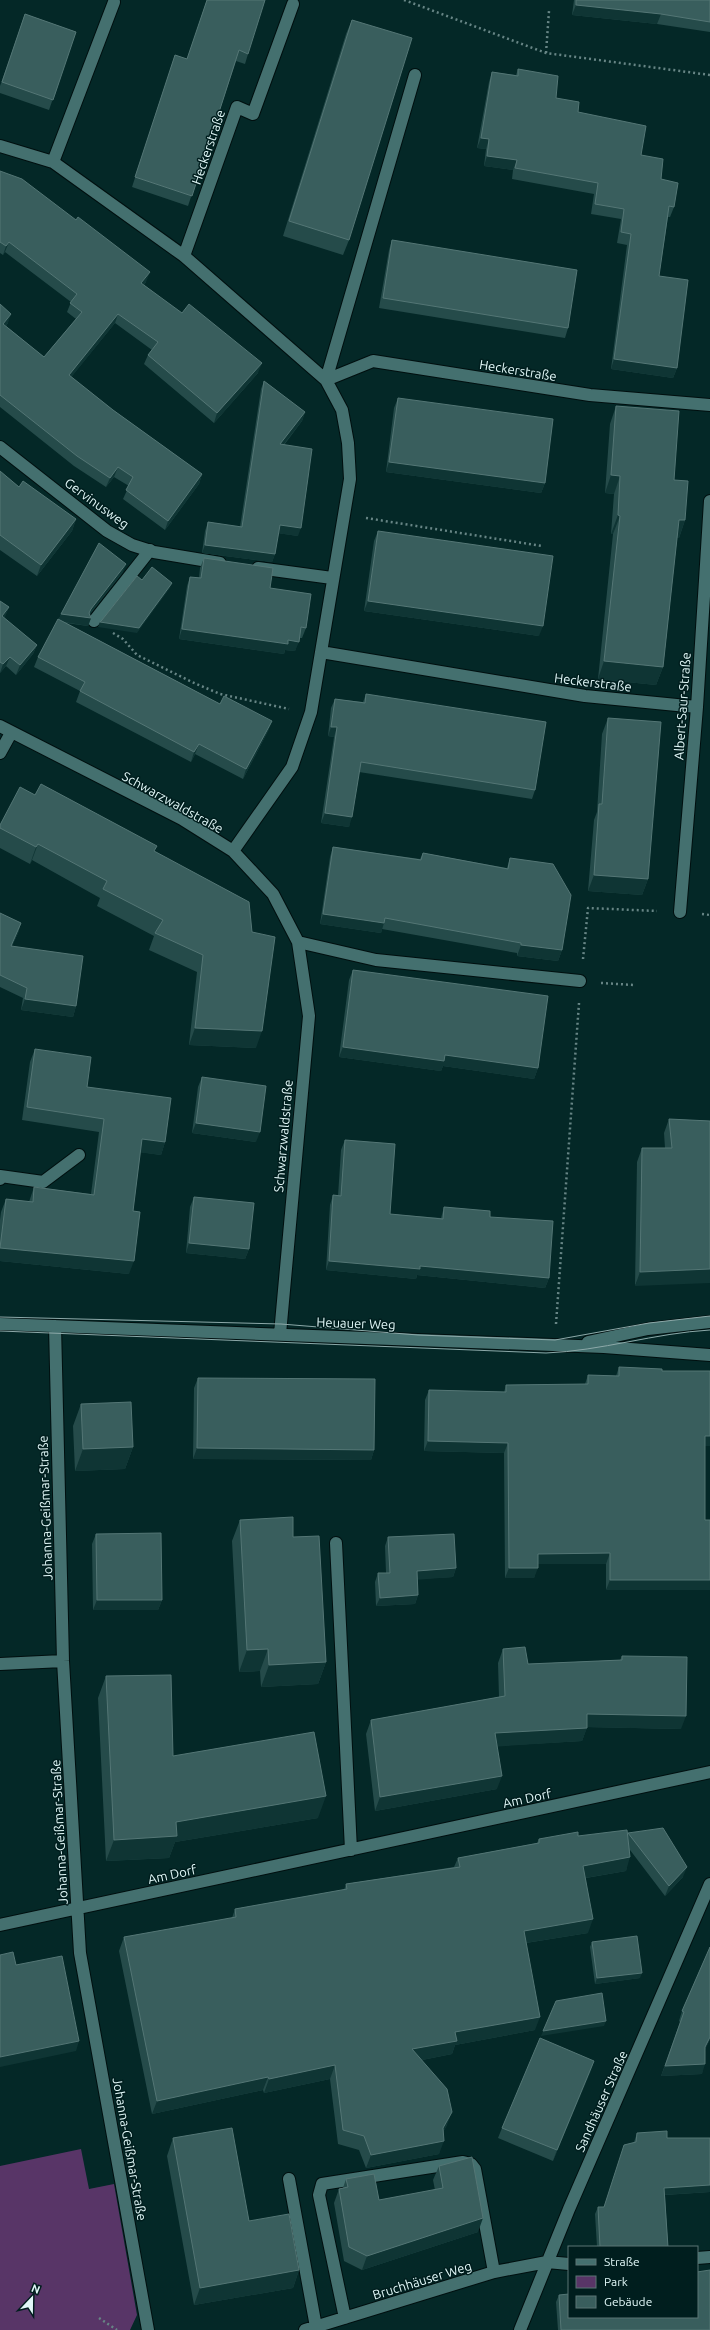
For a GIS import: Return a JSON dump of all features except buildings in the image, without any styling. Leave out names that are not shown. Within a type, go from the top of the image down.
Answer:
[{"type":"street","points":[[53,162],[114,2]]},
{"type":"street","name":"Heckerstraße","points":[[184,256],[237,107],[253,114],[293,4]]},
{"type":"street","points":[[326,380],[415,75]]},
{"type":"street","points":[[0,146],[53,162],[184,256],[326,380],[342,410],[348,443],[350,479],[332,578],[311,712],[292,767],[233,851]]},
{"type":"street","name":"Heckerstraße","points":[[326,380],[373,361],[590,395],[710,405]]},
{"type":"street","name":"Gervinusweg","points":[[0,447],[107,531],[132,545],[181,558],[229,564]]},
{"type":"street","name":"Albert-Saur-Straße","points":[[680,912],[697,707],[710,501]]},
{"type":"street","points":[[94,621],[150,550]]},
{"type":"street","points":[[245,566],[332,578]]},
{"type":"street","name":"Heckerstraße","points":[[321,652],[585,696],[697,707]]},
{"type":"street","name":"Schwarzwaldstraße","points":[[0,726],[11,733],[182,819],[233,851],[273,894],[298,942],[309,1016],[280,1334]]},
{"type":"street","points":[[0,753],[11,733]]},
{"type":"street","points":[[298,942],[376,960],[580,981]]},
{"type":"street","points":[[0,1179],[0,1176],[43,1182],[79,1155]]},
{"type":"street","points":[[570,1346],[648,1329],[710,1322]]},
{"type":"street","name":"Heuauer Weg","points":[[0,1324],[570,1346],[710,1356]]},
{"type":"street","name":"Johanna-Geißmar-Straße","points":[[55,1326],[63,1661],[80,1952],[148,2330]]},
{"type":"street","points":[[336,1543],[351,1850]]},
{"type":"street","points":[[0,1664],[63,1661]]},
{"type":"street","name":"Am Dorf","points":[[0,1925],[710,1772]]},
{"type":"street","name":"Sandhäuser Straße","points":[[520,2330],[547,2262],[710,1884]]},
{"type":"street","points":[[345,2318],[319,2195],[322,2184],[463,2162],[471,2164],[475,2169],[494,2272]]},
{"type":"street","points":[[289,2179],[311,2328]]},
{"type":"street","points":[[698,2258],[710,2257]]},
{"type":"street","name":"Bruchhäuser Weg","points":[[311,2328],[494,2272],[547,2262],[568,2264]]},
{"type":"path","points":[[404,0],[546,52],[710,75]]},
{"type":"path","points":[[546,52],[549,11]]},
{"type":"path","points":[[344,514],[542,546]]},
{"type":"path","points":[[94,621],[123,639],[137,655],[220,694],[254,703],[311,712]]},
{"type":"path","points":[[554,1346],[580,981],[588,908],[680,912]]},
{"type":"path","points":[[580,981],[634,985]]},
{"type":"path","points":[[99,2318],[117,2330]]},
{"type":"green space","points":[[81,2149],[89,2189],[114,2184],[137,2315],[130,2330],[0,2330],[0,2166]]},
{"type":"tram line","points":[[0,1317],[281,1324],[418,1335],[555,1340],[649,1323],[710,1316]]},
{"type":"tram line","points":[[0,1331],[546,1353],[567,1352],[669,1335],[710,1330]]}]
